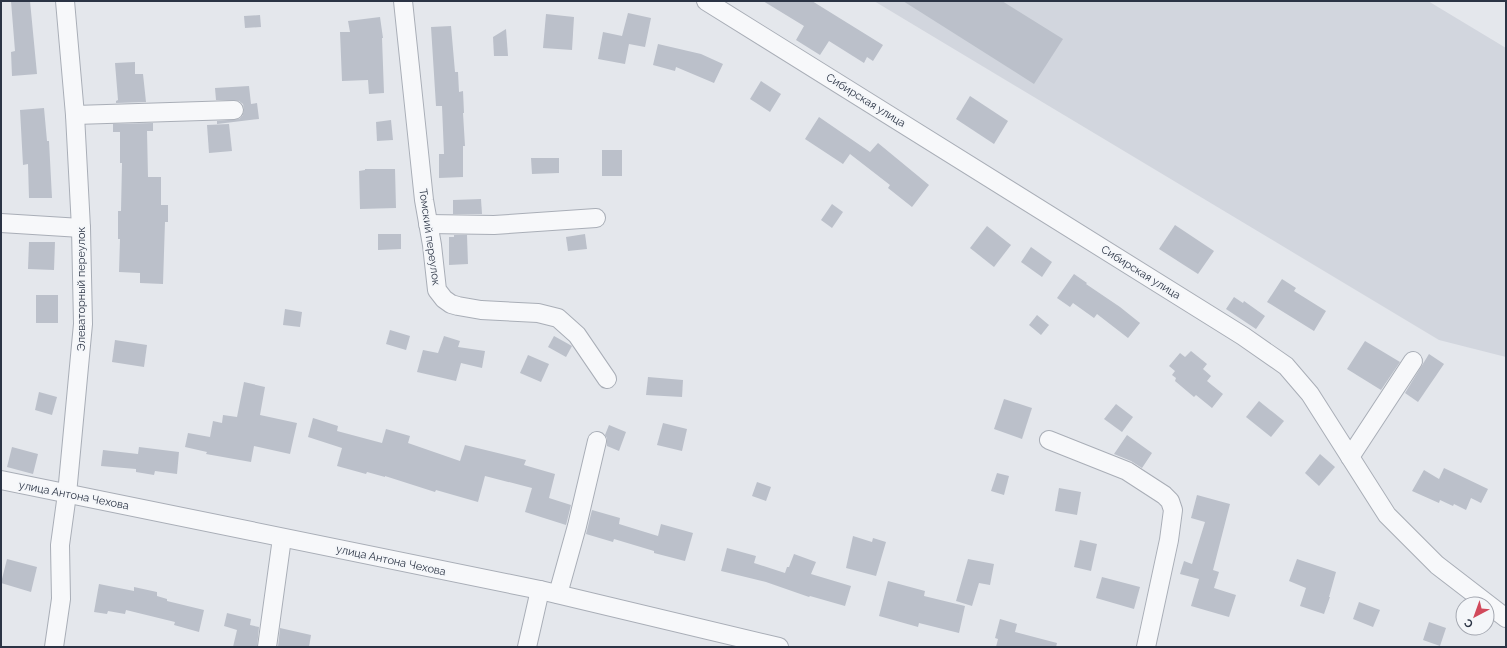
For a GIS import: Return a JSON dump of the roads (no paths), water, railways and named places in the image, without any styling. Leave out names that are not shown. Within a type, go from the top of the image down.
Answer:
[{"type":"street","name":"Элеваторный переулок","points":[[54,647],[62,599],[60,544],[68,494],[76,384],[82,341],[81,228],[75,115],[65,1]]},
{"type":"street","name":"Томский переулок","points":[[403,1],[424,200],[432,245],[437,290],[444,299],[458,306],[481,310],[538,313],[558,318],[577,335],[607,379]]},
{"type":"street","name":"Сибирская улица","points":[[706,1],[1243,336],[1286,366],[1310,394],[1387,515],[1437,565],[1506,618]]},
{"type":"street","points":[[75,115],[234,110]]},
{"type":"street","points":[[428,224],[494,225],[596,218]]},
{"type":"street","points":[[1,223],[81,228]]},
{"type":"street","points":[[1350,457],[1413,362]]},
{"type":"street","points":[[1049,440],[1127,471],[1164,495],[1170,501],[1173,510],[1169,540],[1146,647]]},
{"type":"street","points":[[558,594],[577,526],[597,441]]},
{"type":"street","name":"улица Антона Чехова","points":[[1,480],[540,590],[779,647]]},
{"type":"street","points":[[267,647],[282,538]]},
{"type":"street","points":[[527,647],[540,590]]}]
